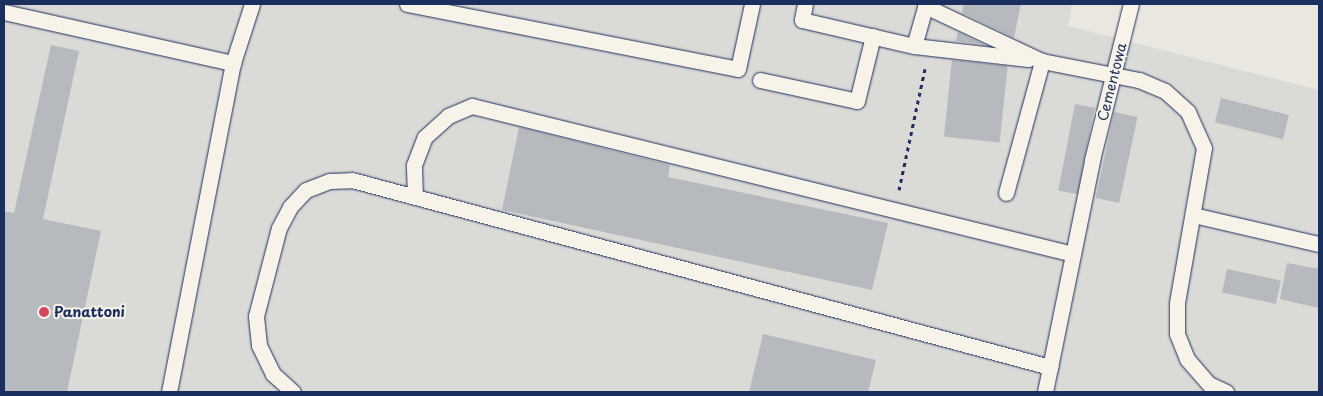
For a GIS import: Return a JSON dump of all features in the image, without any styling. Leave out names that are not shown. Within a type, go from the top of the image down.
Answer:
[{"type":"lane","points":[[169,392],[233,63],[252,4]]},
{"type":"lane","points":[[407,4],[738,69],[752,4]]},
{"type":"lane","points":[[805,4],[802,20],[914,46],[1042,61],[1113,78],[1140,80],[1165,91],[1188,112],[1204,148],[1177,302],[1177,334],[1188,359],[1208,384],[1226,392]]},
{"type":"lane","name":"Cementowa","points":[[1045,392],[1092,160],[1131,4]]},
{"type":"lane","points":[[914,46],[925,5],[1042,61]]},
{"type":"lane","points":[[4,12],[233,63]]},
{"type":"lane","points":[[760,80],[857,101],[873,36]]},
{"type":"lane","points":[[1006,193],[1042,61]]},
{"type":"lane","points":[[415,197],[414,165],[425,137],[448,116],[472,106],[1073,254]]},
{"type":"lane","points":[[293,392],[273,374],[259,346],[256,316],[279,228],[290,207],[306,190],[329,180],[352,180],[1050,367]]},
{"type":"lane","points":[[1193,215],[1319,244]]},
{"type":"path","points":[[895,210],[930,47]]},
{"type":"shaded area","points":[[4,4],[1072,4],[1068,26],[1319,90],[1319,392],[4,392]]},
{"type":"building","points":[[964,4],[1021,4],[1014,38],[962,13]]},
{"type":"building","points":[[958,32],[985,45],[956,41]]},
{"type":"building","name":"Panattoni","points":[[51,45],[79,51],[43,219],[101,231],[67,392],[4,392],[4,211],[14,213]]},
{"type":"building","points":[[952,60],[1008,66],[1000,142],[944,137]]},
{"type":"building","points":[[1221,98],[1289,115],[1283,139],[1215,122]]},
{"type":"building","points":[[1075,104],[1095,108],[1078,194],[1058,190]]},
{"type":"building","points":[[1114,112],[1137,117],[1119,203],[1096,198]]},
{"type":"building","points":[[519,127],[670,165],[668,177],[888,223],[872,290],[502,210]]},
{"type":"building","points":[[1287,263],[1319,269],[1319,308],[1280,299]]},
{"type":"building","points":[[1227,269],[1281,280],[1276,304],[1222,292]]},
{"type":"building","points":[[763,334],[876,360],[868,392],[749,392]]},
{"type":"place","name":"Panattoni","points":[[44,312]]}]
